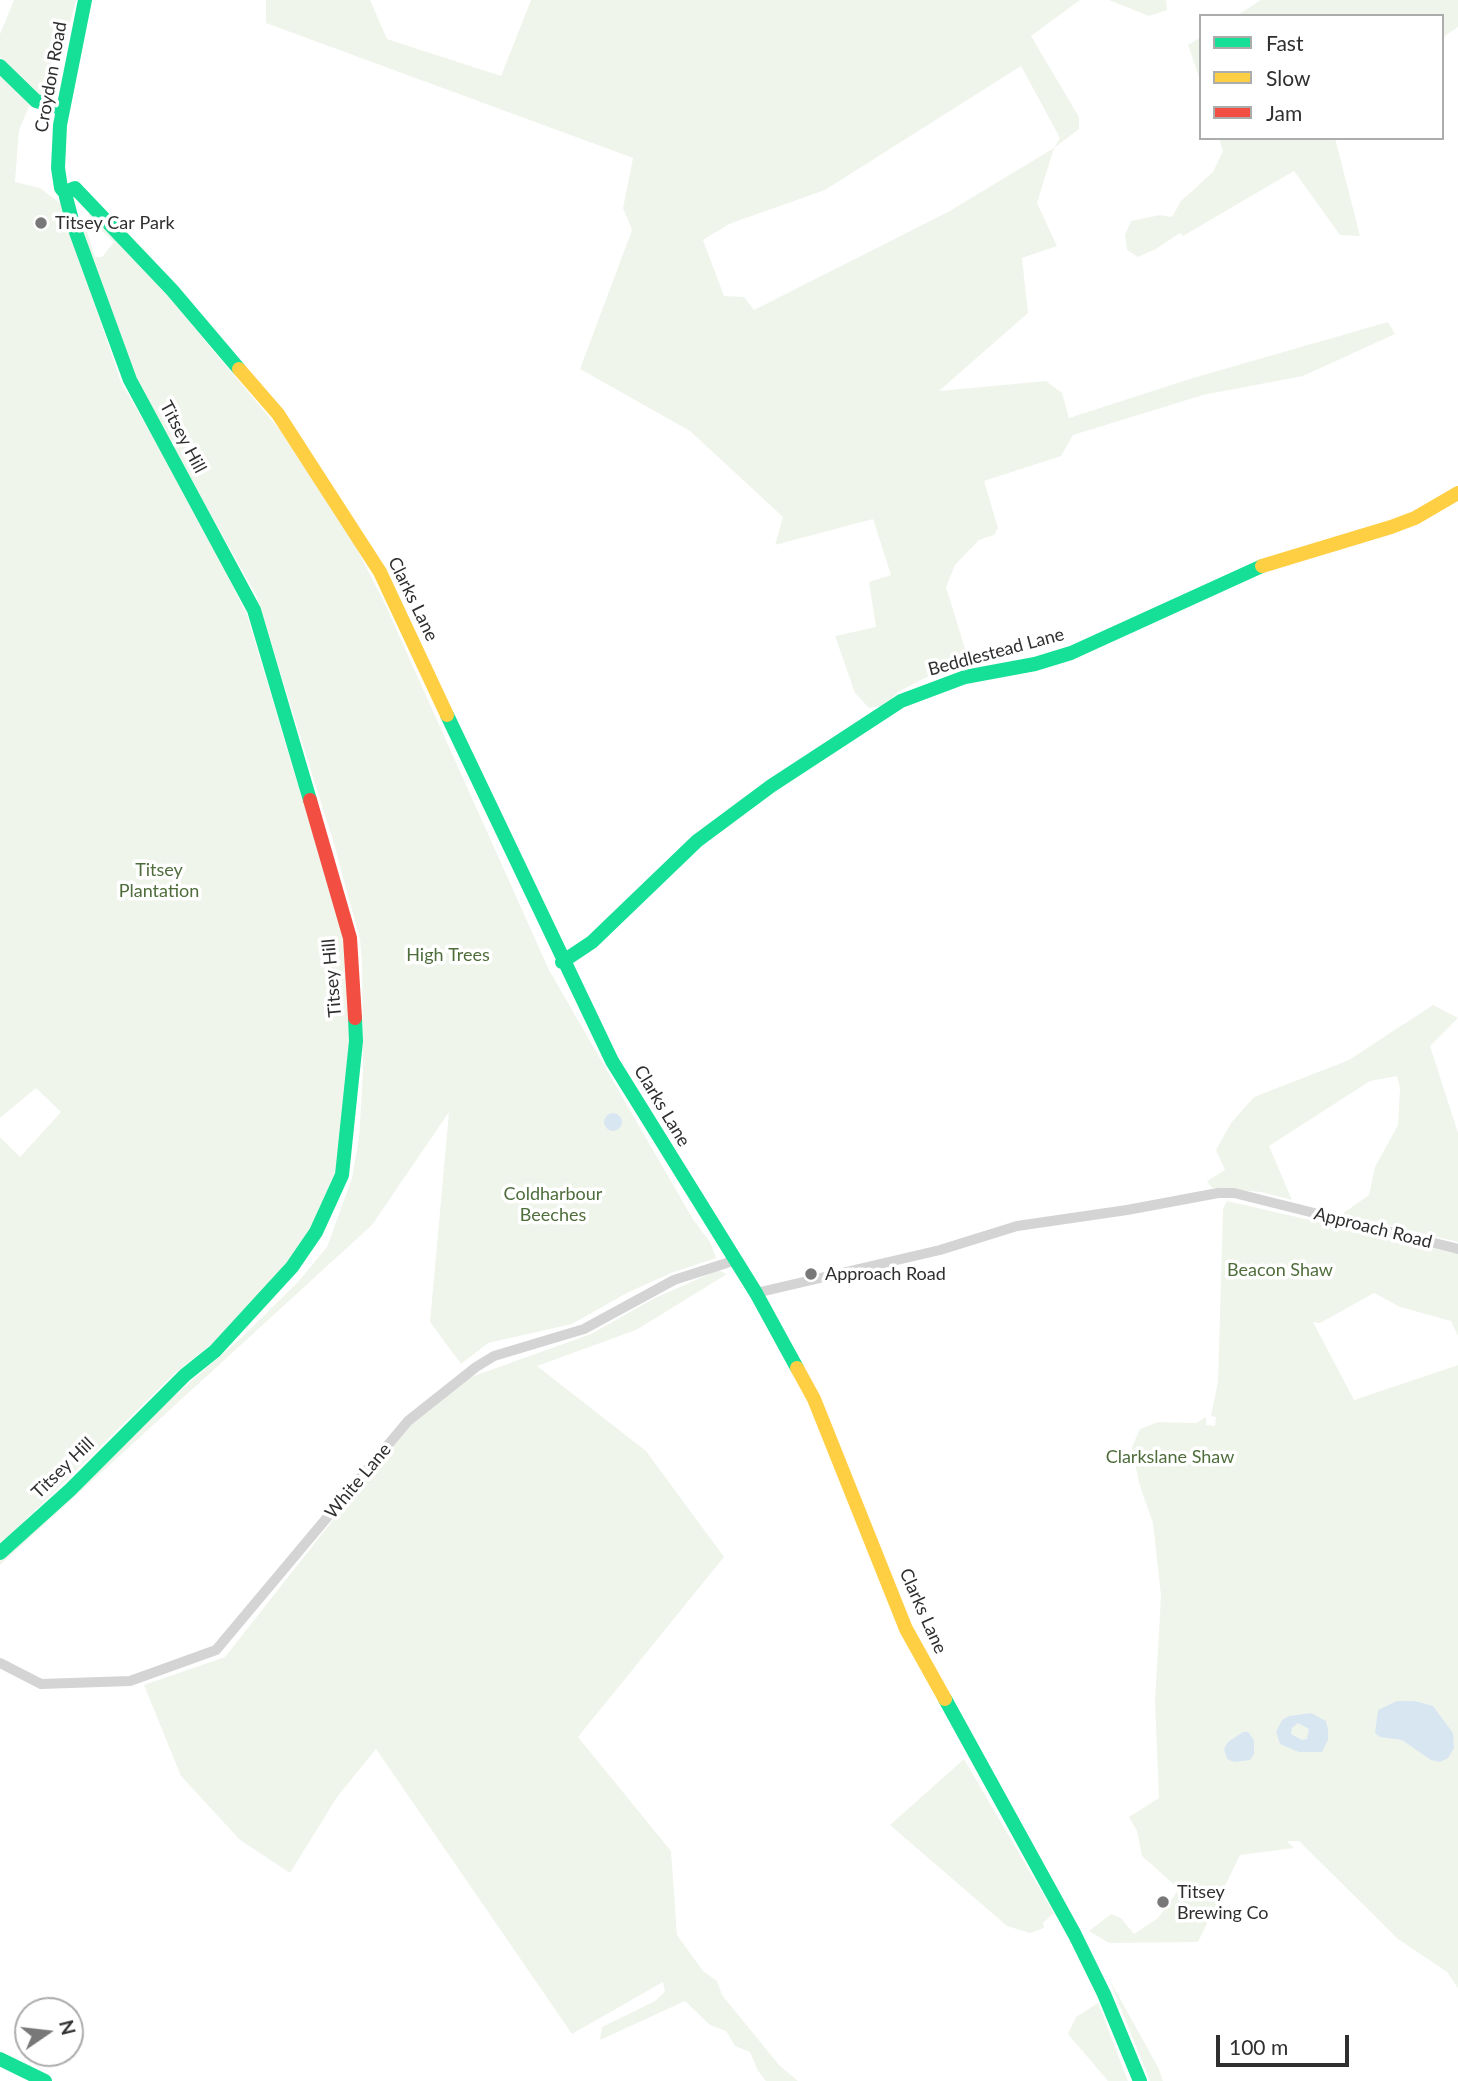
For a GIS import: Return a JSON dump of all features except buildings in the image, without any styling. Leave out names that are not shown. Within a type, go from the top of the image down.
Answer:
[{"type":"main road","name":"Croydon Road","points":[[75,198],[60,161],[61,108],[85,0]]},
{"type":"main road","points":[[0,66],[36,101],[61,108]]},
{"type":"main road","name":"Titsey Hill","points":[[0,1553],[70,1490],[185,1375],[215,1352],[298,1259],[316,1232],[342,1175],[356,1041],[350,938],[254,610],[130,380],[78,233],[75,198]]},
{"type":"main road","name":"Clarks Lane","points":[[75,198],[93,204],[172,290],[278,414],[353,526],[380,572],[562,962],[612,1061],[756,1293],[814,1399],[906,1629],[1078,1942],[1114,2015],[1140,2081]]},
{"type":"main road","name":"Beddlestead Lane","points":[[562,962],[592,942],[697,841],[771,786],[901,701],[965,677],[1035,664],[1071,653],[1245,571],[1391,527],[1415,518],[1458,493]]},
{"type":"main road","points":[[0,2059],[45,2081]]},
{"type":"street","name":"Approach Road","points":[[756,1293],[940,1250],[1017,1226],[1219,1193],[1234,1193],[1458,1248]]},
{"type":"street","name":"White Lane","points":[[0,1663],[41,1684],[130,1681],[216,1650],[408,1421],[476,1367],[494,1356],[584,1329],[674,1280],[736,1260]]},
{"type":"green space","points":[[14,0],[76,0],[63,50],[57,51],[45,97],[34,95],[0,56],[0,34]]},
{"type":"green space","points":[[266,0],[370,0],[387,39],[501,76],[531,0],[1080,0],[1031,36],[1079,117],[1079,129],[1054,148],[1037,203],[1057,246],[1022,258],[1028,313],[939,391],[1046,381],[1062,393],[1069,418],[1193,378],[1388,322],[1395,334],[1303,376],[1203,395],[1073,435],[1061,456],[984,481],[998,528],[994,535],[979,540],[955,565],[946,587],[970,665],[935,673],[898,692],[886,705],[869,708],[855,693],[835,636],[876,627],[869,582],[891,575],[873,519],[775,545],[783,517],[690,431],[580,369],[632,230],[623,208],[633,158],[266,23]],"holes":[[[1021,66],[1060,138],[1054,148],[948,212],[754,310],[744,297],[724,296],[703,240],[729,224],[825,190]]]},
{"type":"green space","points":[[1109,0],[1166,0],[1167,10],[1149,16]]},
{"type":"green space","points":[[1261,0],[1458,0],[1458,27],[1444,37],[1444,14],[1239,14]]},
{"type":"green space","points":[[1199,38],[1199,77],[1188,45]]},
{"type":"green space","name":"Titsey Plantation","points":[[0,75],[30,104],[19,130],[15,182],[40,188],[61,204],[121,382],[196,511],[247,615],[345,941],[350,1041],[339,1169],[311,1230],[269,1286],[213,1343],[174,1374],[0,1545],[0,1137],[20,1157],[61,1112],[36,1088],[0,1118]]},
{"type":"green space","points":[[1220,140],[1336,140],[1360,236],[1340,235],[1294,171],[1183,236],[1180,233],[1156,249],[1138,257],[1127,250],[1125,235],[1131,221],[1160,215],[1172,217],[1181,201],[1213,172],[1223,151]]},
{"type":"green space","name":"High Trees","points":[[90,209],[167,295],[279,429],[353,541],[385,604],[549,970],[694,1221],[710,1242],[716,1258],[671,1273],[627,1293],[572,1324],[488,1343],[461,1364],[430,1322],[449,1112],[372,1225],[0,1565],[0,1558],[158,1410],[242,1337],[298,1282],[327,1247],[352,1178],[359,1138],[363,1072],[360,939],[334,844],[256,595],[133,376],[88,252],[82,226],[87,232],[95,257],[102,257],[114,242],[88,219]]},
{"type":"green space","points":[[1433,1005],[1458,1018],[1430,1046],[1458,1133],[1458,1242],[1342,1214],[1369,1195],[1375,1167],[1398,1125],[1400,1088],[1397,1076],[1370,1081],[1269,1146],[1292,1200],[1261,1192],[1212,1188],[1207,1181],[1225,1170],[1216,1150],[1231,1123],[1254,1097],[1349,1060]]},
{"type":"green space","points":[[1227,1201],[1458,1254],[1458,1336],[1451,1321],[1400,1307],[1374,1293],[1320,1323],[1313,1322],[1354,1400],[1458,1365],[1458,1988],[1447,1972],[1398,1939],[1299,1841],[1287,1841],[1294,1848],[1240,1855],[1198,1942],[1109,1943],[1089,1931],[1111,1914],[1121,1918],[1134,1934],[1158,1918],[1179,1889],[1142,1856],[1137,1831],[1129,1817],[1159,1798],[1155,1702],[1161,1596],[1153,1523],[1139,1483],[1132,1447],[1140,1429],[1158,1422],[1196,1423],[1206,1417],[1206,1425],[1215,1426],[1216,1417],[1211,1416],[1218,1382],[1223,1209]]},
{"type":"green space","points":[[718,1270],[727,1274],[636,1330],[537,1366],[646,1451],[724,1557],[578,1737],[671,1851],[677,1935],[703,1971],[717,1981],[722,1995],[779,2065],[798,2081],[766,2081],[758,2071],[750,2052],[735,2046],[726,2031],[710,2025],[685,2001],[600,2040],[602,2027],[655,2001],[665,1992],[663,1982],[572,2034],[376,1749],[337,1797],[290,1873],[240,1840],[181,1776],[144,1685],[225,1657],[411,1421],[471,1377],[591,1334],[655,1298]]},
{"type":"green space","points":[[964,1759],[1054,1913],[1043,1923],[1044,1928],[1030,1933],[1007,1926],[890,1825]]},
{"type":"green space","points":[[1109,1979],[1159,2069],[1163,2081],[1150,2081]]},
{"type":"green space","points":[[1098,2003],[1128,2081],[1108,2081],[1068,2034],[1076,2017]]},
{"type":"shaded area","points":[[609,1113],[617,1113],[622,1122],[620,1129],[609,1131],[604,1126],[604,1118]]},
{"type":"shaded area","points":[[1397,1701],[1415,1701],[1433,1706],[1453,1733],[1454,1748],[1448,1758],[1440,1762],[1431,1760],[1402,1740],[1380,1737],[1375,1733],[1378,1710]]},
{"type":"shaded area","points":[[1311,1713],[1326,1721],[1328,1740],[1322,1752],[1299,1752],[1280,1744],[1276,1732],[1282,1720],[1289,1716]],"holes":[[[1298,1723],[1309,1729],[1307,1739],[1302,1740],[1291,1734],[1292,1728]]]},
{"type":"shaded area","points":[[1243,1732],[1248,1732],[1254,1740],[1254,1754],[1250,1760],[1234,1762],[1227,1759],[1224,1749],[1228,1742]]},
{"type":"traffic: fast","points":[[66,194],[61,188],[58,168],[60,125],[85,0]]},
{"type":"traffic: fast","points":[[0,66],[36,101],[61,108]]},
{"type":"traffic: fast","points":[[239,369],[172,290],[75,188],[68,191],[66,197],[73,224],[130,380],[254,610],[310,800]]},
{"type":"traffic: fast","points":[[562,962],[592,942],[697,841],[771,786],[901,701],[965,677],[1035,664],[1071,653],[1262,566]]},
{"type":"traffic: fast","points":[[447,715],[612,1061],[756,1293],[797,1368]]},
{"type":"traffic: fast","points":[[0,1553],[70,1490],[185,1375],[215,1351],[292,1267],[316,1232],[342,1175],[356,1041],[355,1018]]},
{"type":"traffic: fast","points":[[945,1699],[1075,1935],[1104,1994],[1140,2081]]},
{"type":"traffic: fast","points":[[0,2059],[45,2081]]},
{"type":"traffic: slow","points":[[239,369],[278,414],[380,572],[447,715]]},
{"type":"traffic: slow","points":[[1262,566],[1391,527],[1415,518],[1458,493]]},
{"type":"traffic: slow","points":[[797,1368],[814,1399],[906,1629],[945,1699]]},
{"type":"traffic: jam","points":[[310,800],[350,938],[355,1018]]},
{"type":"place","name":"Titsey Car Park","points":[[41,223]]},
{"type":"place","name":"Approach Road","points":[[811,1274]]},
{"type":"place","name":"Titsey Brewing Co","points":[[1163,1902]]},
{"type":"park label","name":"Coldharbour Beeches","points":[[553,1204]]},
{"type":"park label","name":"Beacon Shaw","points":[[1280,1270]]},
{"type":"park label","name":"Clarkslane Shaw","points":[[1170,1457]]}]
